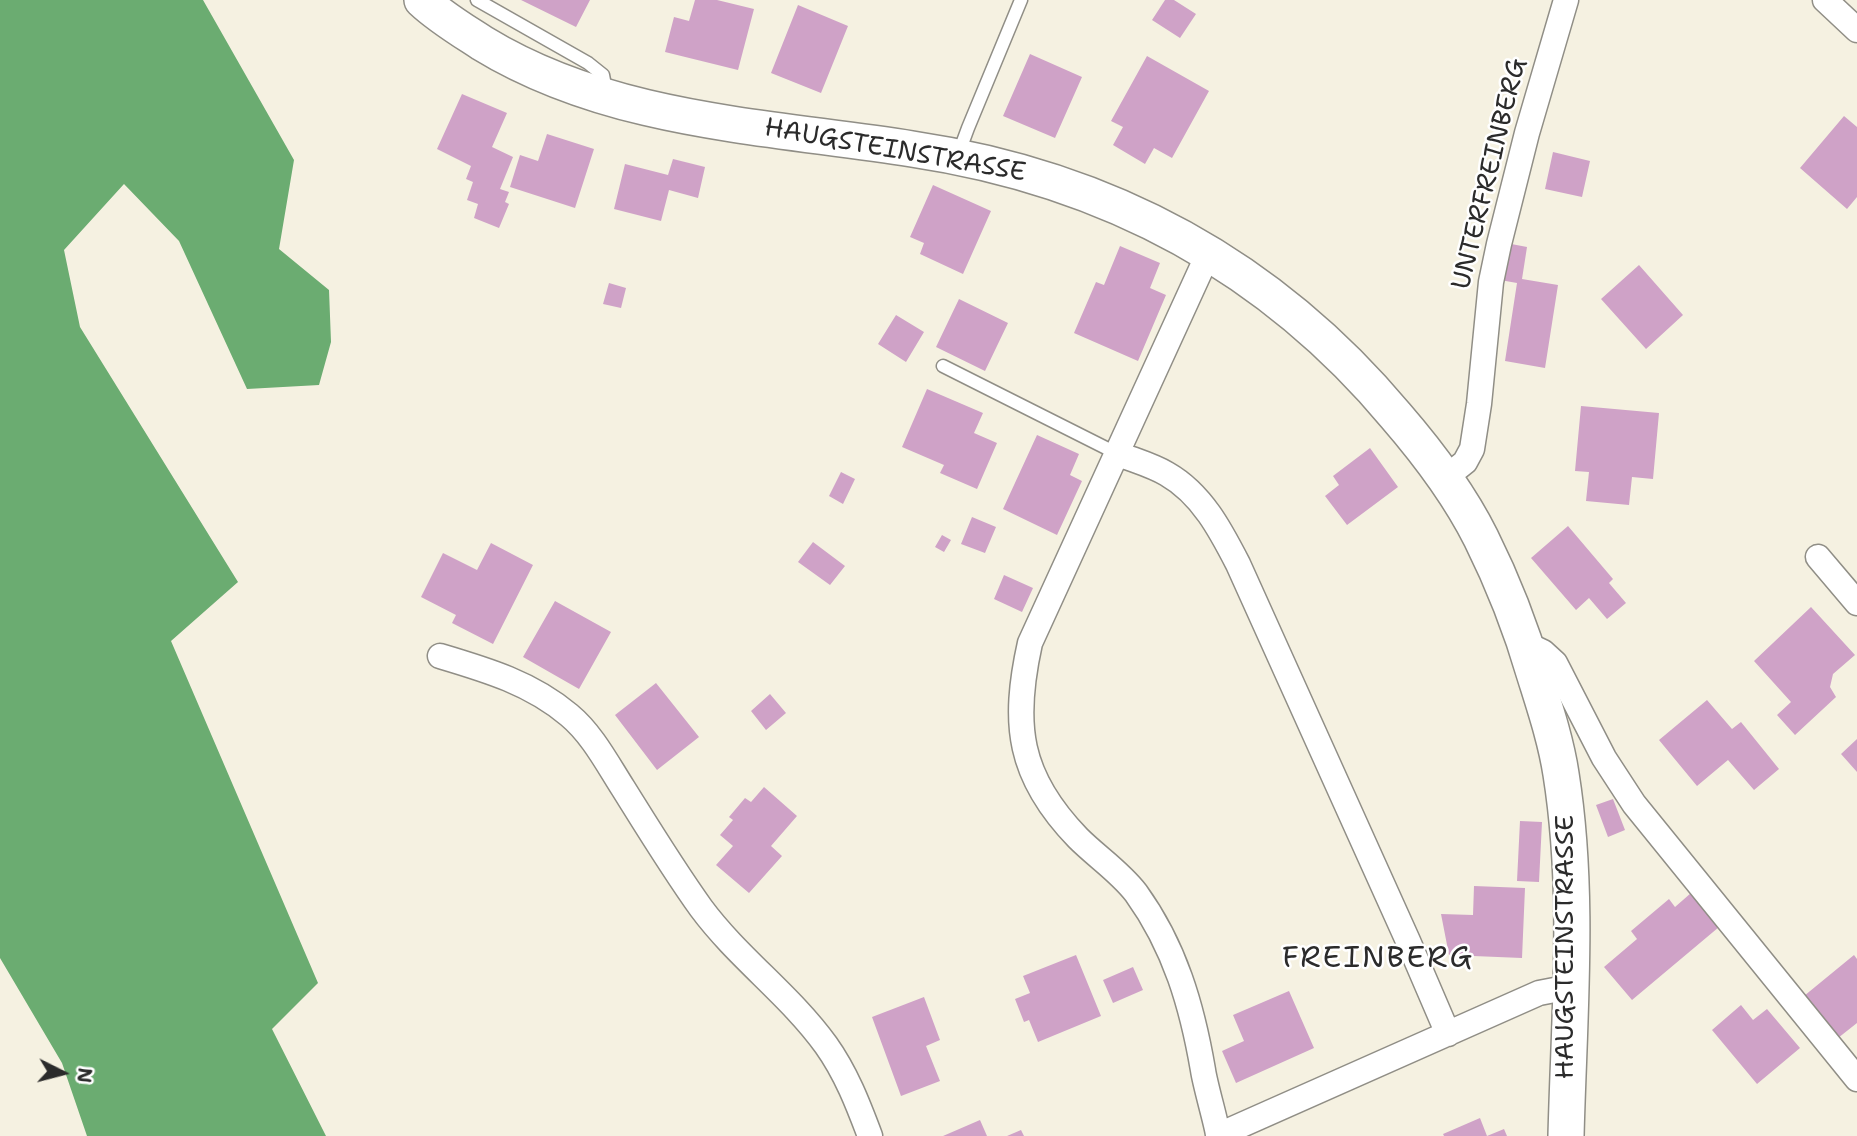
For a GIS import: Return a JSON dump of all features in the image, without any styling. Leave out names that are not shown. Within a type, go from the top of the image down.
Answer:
[{"type":"main road","name":"HAUGSTEINSTRASSE","points":[[422,0],[467,34],[505,57],[540,75],[605,98],[686,116],[958,156],[1016,169],[1105,200],[1209,252],[1294,312],[1332,346],[1373,387],[1445,478],[1479,534],[1526,644],[1558,758],[1571,869],[1566,1136]]},
{"type":"street","name":"UNTERFREINBERG","points":[[1445,478],[1465,462],[1472,449],[1491,282],[1527,133],[1566,0]]},
{"type":"street","points":[[1825,0],[1857,30]]},
{"type":"street","points":[[1209,252],[1030,643],[1021,694],[1020,723],[1026,756],[1038,786],[1078,838],[1134,890],[1170,950],[1185,986],[1218,1136],[1539,993],[1570,987]]},
{"type":"street","points":[[1116,453],[1166,473],[1184,485],[1220,530],[1244,577],[1448,1034]]},
{"type":"street","points":[[1818,557],[1857,603]]},
{"type":"street","points":[[1526,644],[1555,663],[1604,758],[1634,804],[1857,1079]]},
{"type":"street","points":[[440,656],[523,684],[572,717],[596,744],[675,871],[702,909],[727,941],[802,1016],[827,1046],[852,1088],[870,1136]]},
{"type":"lane","points":[[477,0],[588,63],[603,75],[607,87],[605,98]]},
{"type":"lane","points":[[958,156],[1021,0]]},
{"type":"lane","points":[[943,366],[1116,453]]},
{"type":"green space","points":[[0,0],[203,0],[294,160],[279,249],[329,290],[331,342],[319,385],[247,389],[179,241],[124,184],[64,250],[80,327],[238,582],[171,641],[318,983],[272,1029],[326,1136],[87,1136],[62,1063],[0,958]]},
{"type":"building","points":[[521,0],[590,0],[576,27]]},
{"type":"building","points":[[695,0],[717,0],[754,9],[738,70],[665,52],[674,17],[689,21]]},
{"type":"building","points":[[1165,0],[1174,0],[1196,14],[1180,38],[1152,20]]},
{"type":"building","points":[[798,5],[848,26],[821,93],[771,73]]},
{"type":"building","points":[[1030,54],[1082,77],[1055,138],[1003,116]]},
{"type":"building","points":[[1147,56],[1209,91],[1172,158],[1154,148],[1145,164],[1113,145],[1123,127],[1111,121]]},
{"type":"building","points":[[462,94],[507,113],[492,147],[513,157],[500,189],[509,192],[505,202],[509,204],[499,228],[474,218],[478,204],[467,200],[473,182],[466,179],[471,166],[437,149]]},
{"type":"building","points":[[1844,116],[1857,127],[1857,197],[1847,209],[1800,168]]},
{"type":"building","points":[[547,134],[594,149],[575,208],[510,187],[520,155],[538,161]]},
{"type":"building","points":[[1553,152],[1590,161],[1582,197],[1545,189]]},
{"type":"building","points":[[673,159],[705,167],[698,198],[669,190],[661,221],[614,209],[625,164],[668,175]]},
{"type":"building","points":[[933,185],[991,211],[963,274],[920,254],[924,243],[910,237]]},
{"type":"building","points":[[1506,243],[1527,247],[1522,279],[1558,285],[1545,368],[1505,361],[1517,283],[1500,280]]},
{"type":"building","points":[[1120,246],[1160,263],[1150,288],[1166,295],[1138,361],[1074,333],[1096,282],[1104,285]]},
{"type":"building","points":[[1639,265],[1683,315],[1646,349],[1601,299]]},
{"type":"building","points":[[609,283],[626,288],[621,308],[603,304]]},
{"type":"building","points":[[959,299],[1008,323],[985,371],[936,347]]},
{"type":"building","points":[[896,315],[924,332],[906,362],[878,344]]},
{"type":"building","points":[[927,389],[983,413],[974,433],[997,443],[977,489],[940,473],[944,465],[902,447]]},
{"type":"building","points":[[1581,406],[1659,413],[1653,479],[1632,477],[1629,505],[1586,501],[1589,472],[1575,471]]},
{"type":"building","points":[[1037,435],[1079,454],[1070,475],[1082,481],[1057,535],[1003,509]]},
{"type":"building","points":[[1370,448],[1398,487],[1347,525],[1325,496],[1339,485],[1333,476]]},
{"type":"building","points":[[841,472],[855,479],[843,504],[829,496]]},
{"type":"building","points":[[972,517],[996,527],[985,553],[961,544]]},
{"type":"building","points":[[1568,526],[1613,579],[1609,583],[1626,603],[1607,619],[1589,598],[1576,610],[1531,558]]},
{"type":"building","points":[[942,535],[951,540],[944,552],[935,547]]},
{"type":"building","points":[[813,542],[845,566],[830,585],[798,562]]},
{"type":"building","points":[[491,543],[533,565],[493,644],[452,623],[456,615],[421,597],[443,553],[477,570]]},
{"type":"building","points":[[1004,575],[1033,588],[1022,612],[994,599]]},
{"type":"building","points":[[555,601],[611,632],[579,689],[523,657]]},
{"type":"building","points":[[1811,607],[1855,655],[1833,674],[1830,687],[1836,697],[1795,735],[1777,715],[1791,702],[1754,661]]},
{"type":"building","points":[[656,683],[699,737],[657,770],[615,715]]},
{"type":"building","points":[[770,694],[786,713],[766,730],[751,711]]},
{"type":"building","points":[[1707,700],[1732,729],[1741,722],[1779,769],[1754,790],[1728,760],[1697,786],[1659,740]]},
{"type":"building","points":[[1857,739],[1857,772],[1841,754]]},
{"type":"building","points":[[764,787],[797,816],[771,846],[782,856],[749,893],[716,865],[733,846],[720,835],[733,820],[729,817],[745,798],[751,802]]},
{"type":"building","points":[[1613,799],[1625,830],[1608,837],[1596,805]]},
{"type":"building","points":[[1520,821],[1542,822],[1539,882],[1517,881]]},
{"type":"building","points":[[1474,886],[1525,888],[1522,958],[1449,955],[1441,914],[1473,915]]},
{"type":"building","points":[[1691,893],[1719,927],[1632,1000],[1604,967],[1637,939],[1631,931],[1669,899],[1675,907]]},
{"type":"building","points":[[1076,955],[1101,1016],[1038,1042],[1029,1020],[1024,1022],[1015,999],[1030,993],[1023,976]]},
{"type":"building","points":[[1854,955],[1857,959],[1857,1023],[1838,1038],[1804,996]]},
{"type":"building","points":[[1133,967],[1143,990],[1113,1003],[1103,980]]},
{"type":"building","points":[[1289,991],[1314,1048],[1236,1083],[1222,1051],[1244,1041],[1233,1015]]},
{"type":"building","points":[[924,997],[940,1040],[926,1046],[940,1081],[901,1096],[872,1017]]},
{"type":"building","points":[[1741,1005],[1753,1020],[1767,1009],[1800,1048],[1757,1084],[1712,1030]]},
{"type":"building","points":[[1480,1118],[1487,1136],[1443,1134]]},
{"type":"building","points":[[980,1120],[987,1136],[943,1136]]},
{"type":"building","points":[[1504,1129],[1507,1136],[1487,1136]]},
{"type":"building","points":[[1021,1130],[1024,1136],[1007,1136]]},
{"type":"district","name":"FREINBERG","points":[[1378,959]]}]
